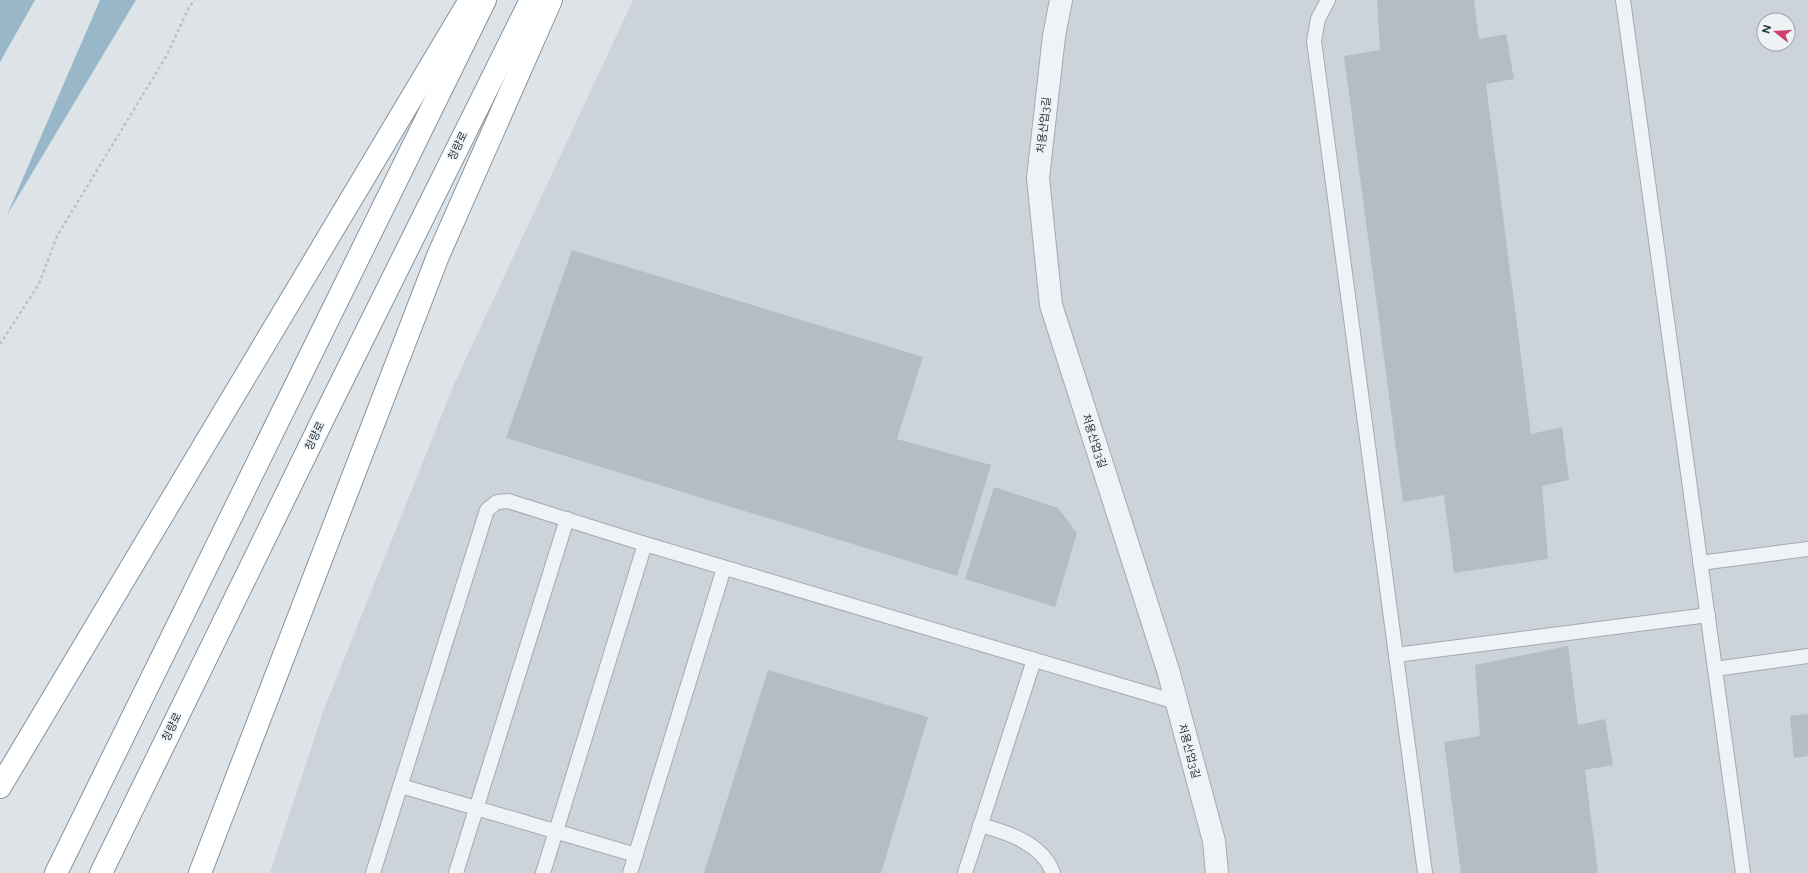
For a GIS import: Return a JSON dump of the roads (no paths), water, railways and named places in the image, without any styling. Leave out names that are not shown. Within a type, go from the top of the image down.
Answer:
[{"type":"highway","points":[[0,787],[470,0]]},
{"type":"highway","points":[[56,873],[485,0]]},
{"type":"highway","name":"청량로","points":[[101,873],[324,417],[531,0]]},
{"type":"highway","points":[[200,873],[438,256],[551,0]]},
{"type":"street","name":"처용산업3길","points":[[1061,0],[1054,36],[1038,178],[1051,305],[1168,670],[1214,841],[1217,873]]},
{"type":"lane","points":[[1328,0],[1318,19],[1314,41],[1425,873]]},
{"type":"lane","points":[[1623,0],[1743,873]]},
{"type":"lane","points":[[373,873],[487,510],[497,502],[508,501],[724,568],[1176,702]]},
{"type":"lane","points":[[456,873],[567,519]]},
{"type":"lane","points":[[543,873],[645,544]]},
{"type":"lane","points":[[1700,563],[1808,549]]},
{"type":"lane","points":[[630,873],[724,568]]},
{"type":"lane","points":[[1396,655],[1708,615]]},
{"type":"lane","points":[[1715,669],[1808,656]]},
{"type":"lane","points":[[965,873],[1034,660]]},
{"type":"lane","points":[[401,786],[636,855]]},
{"type":"lane","points":[[980,825],[1002,831],[1033,847],[1046,860],[1053,873]]},
{"type":"water","points":[[0,0],[35,0],[0,62]]},
{"type":"water","points":[[100,0],[136,0],[7,215]]}]
